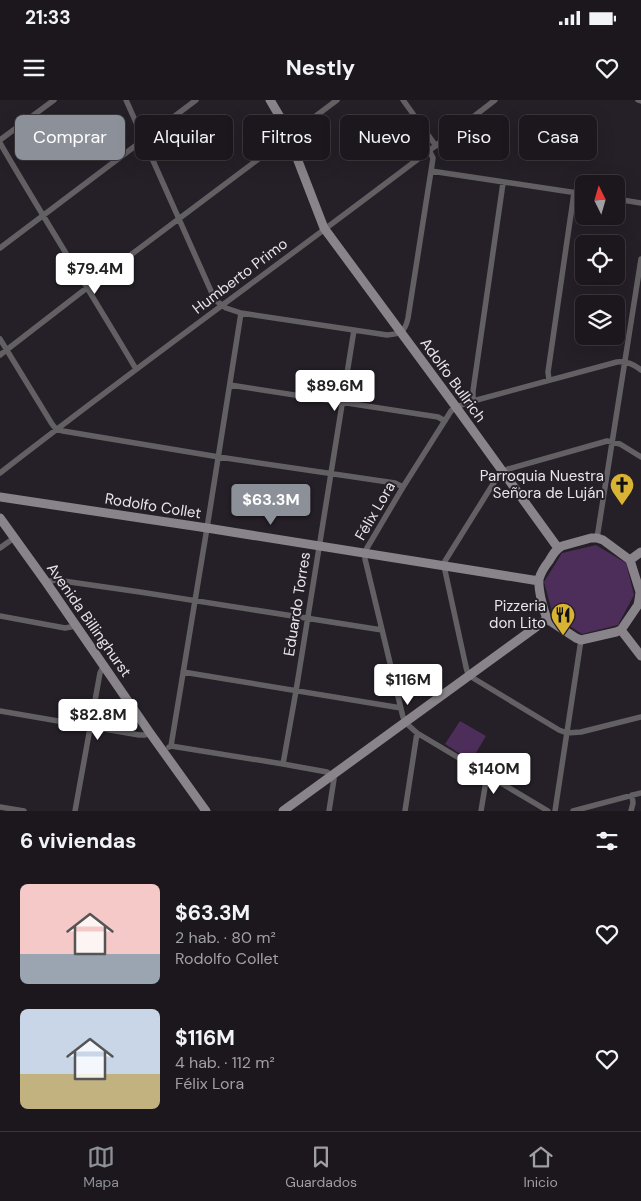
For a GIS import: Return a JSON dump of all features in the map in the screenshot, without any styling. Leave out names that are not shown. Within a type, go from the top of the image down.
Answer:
[{"type":"street","points":[[54,100],[0,142],[136,369]]},
{"type":"street","points":[[126,100],[135,122]]},
{"type":"street","points":[[177,115],[196,100]]},
{"type":"street","name":"Adolfo Bullrich","points":[[270,100],[279,115]]},
{"type":"street","points":[[318,115],[337,100]]},
{"type":"street","points":[[403,100],[436,146]]},
{"type":"street","name":"Humberto Primo","points":[[429,150],[494,100]]},
{"type":"street","points":[[0,248],[135,147]]},
{"type":"street","points":[[152,160],[215,300],[221,305],[241,313],[387,335],[401,332],[405,328],[408,318],[433,158],[429,150]]},
{"type":"street","points":[[0,355],[258,160]]},
{"type":"street","name":"Adolfo Bullrich","points":[[298,160],[324,228],[558,548]]},
{"type":"street","name":"Humberto Primo","points":[[0,472],[416,160]]},
{"type":"street","points":[[431,172],[574,192],[548,372],[549,380]]},
{"type":"street","points":[[473,401],[503,182]]},
{"type":"street","points":[[625,200],[641,202]]},
{"type":"street","points":[[597,538],[641,259]]},
{"type":"street","points":[[241,313],[183,672],[167,749],[283,764],[327,772],[333,776],[334,782],[329,811]]},
{"type":"street","name":"Eduardo Torres","points":[[283,764],[354,330]]},
{"type":"street","points":[[0,339],[56,429],[219,457],[396,484],[403,487]]},
{"type":"street","points":[[456,407],[617,362],[631,363],[641,370]]},
{"type":"street","points":[[230,385],[445,420]]},
{"type":"street","name":"Félix Lora","points":[[456,407],[445,420],[403,487],[367,548],[365,559],[406,723],[417,733],[548,811]]},
{"type":"street","points":[[641,457],[612,441],[508,469],[498,476],[445,561],[444,566],[466,667],[473,678],[567,733],[581,732],[641,717]]},
{"type":"street","name":"Rodolfo Collet","points":[[0,497],[539,581]]},
{"type":"street","name":"Avenida Billinghurst","points":[[0,518],[150,733],[167,749],[206,811]]},
{"type":"street","points":[[0,548],[14,538]]},
{"type":"street","points":[[597,538],[603,540],[630,560],[641,596],[638,605],[621,630],[581,640],[547,619],[539,581],[541,574],[558,548],[597,538]]},
{"type":"street","points":[[630,560],[641,552]]},
{"type":"street","points":[[46,582],[56,580],[382,630]]},
{"type":"street","points":[[0,616],[65,628],[76,626]]},
{"type":"street","points":[[283,811],[547,619]]},
{"type":"street","points":[[621,630],[641,656]]},
{"type":"street","points":[[555,811],[581,640]]},
{"type":"street","points":[[76,811],[100,674],[104,665]]},
{"type":"street","points":[[183,672],[401,708]]},
{"type":"street","points":[[0,711],[139,735],[150,733]]},
{"type":"street","points":[[405,811],[417,733]]},
{"type":"street","points":[[481,811],[487,775]]},
{"type":"street","points":[[573,811],[641,793]]},
{"type":"street","points":[[632,795],[632,811]]},
{"type":"street","points":[[0,807],[24,811]]},
{"type":"shaded area","points":[[596,545],[626,563],[634,595],[618,625],[582,634],[553,615],[544,582],[562,553]]},
{"type":"shaded area","points":[[460,721],[486,736],[471,761],[445,744]]},
{"type":"place","name":"Parroquia Nuestra Señora de Luján","points":[[622,506]]},
{"type":"place","name":"Pizzeria don Lito","points":[[563,636]]}]
